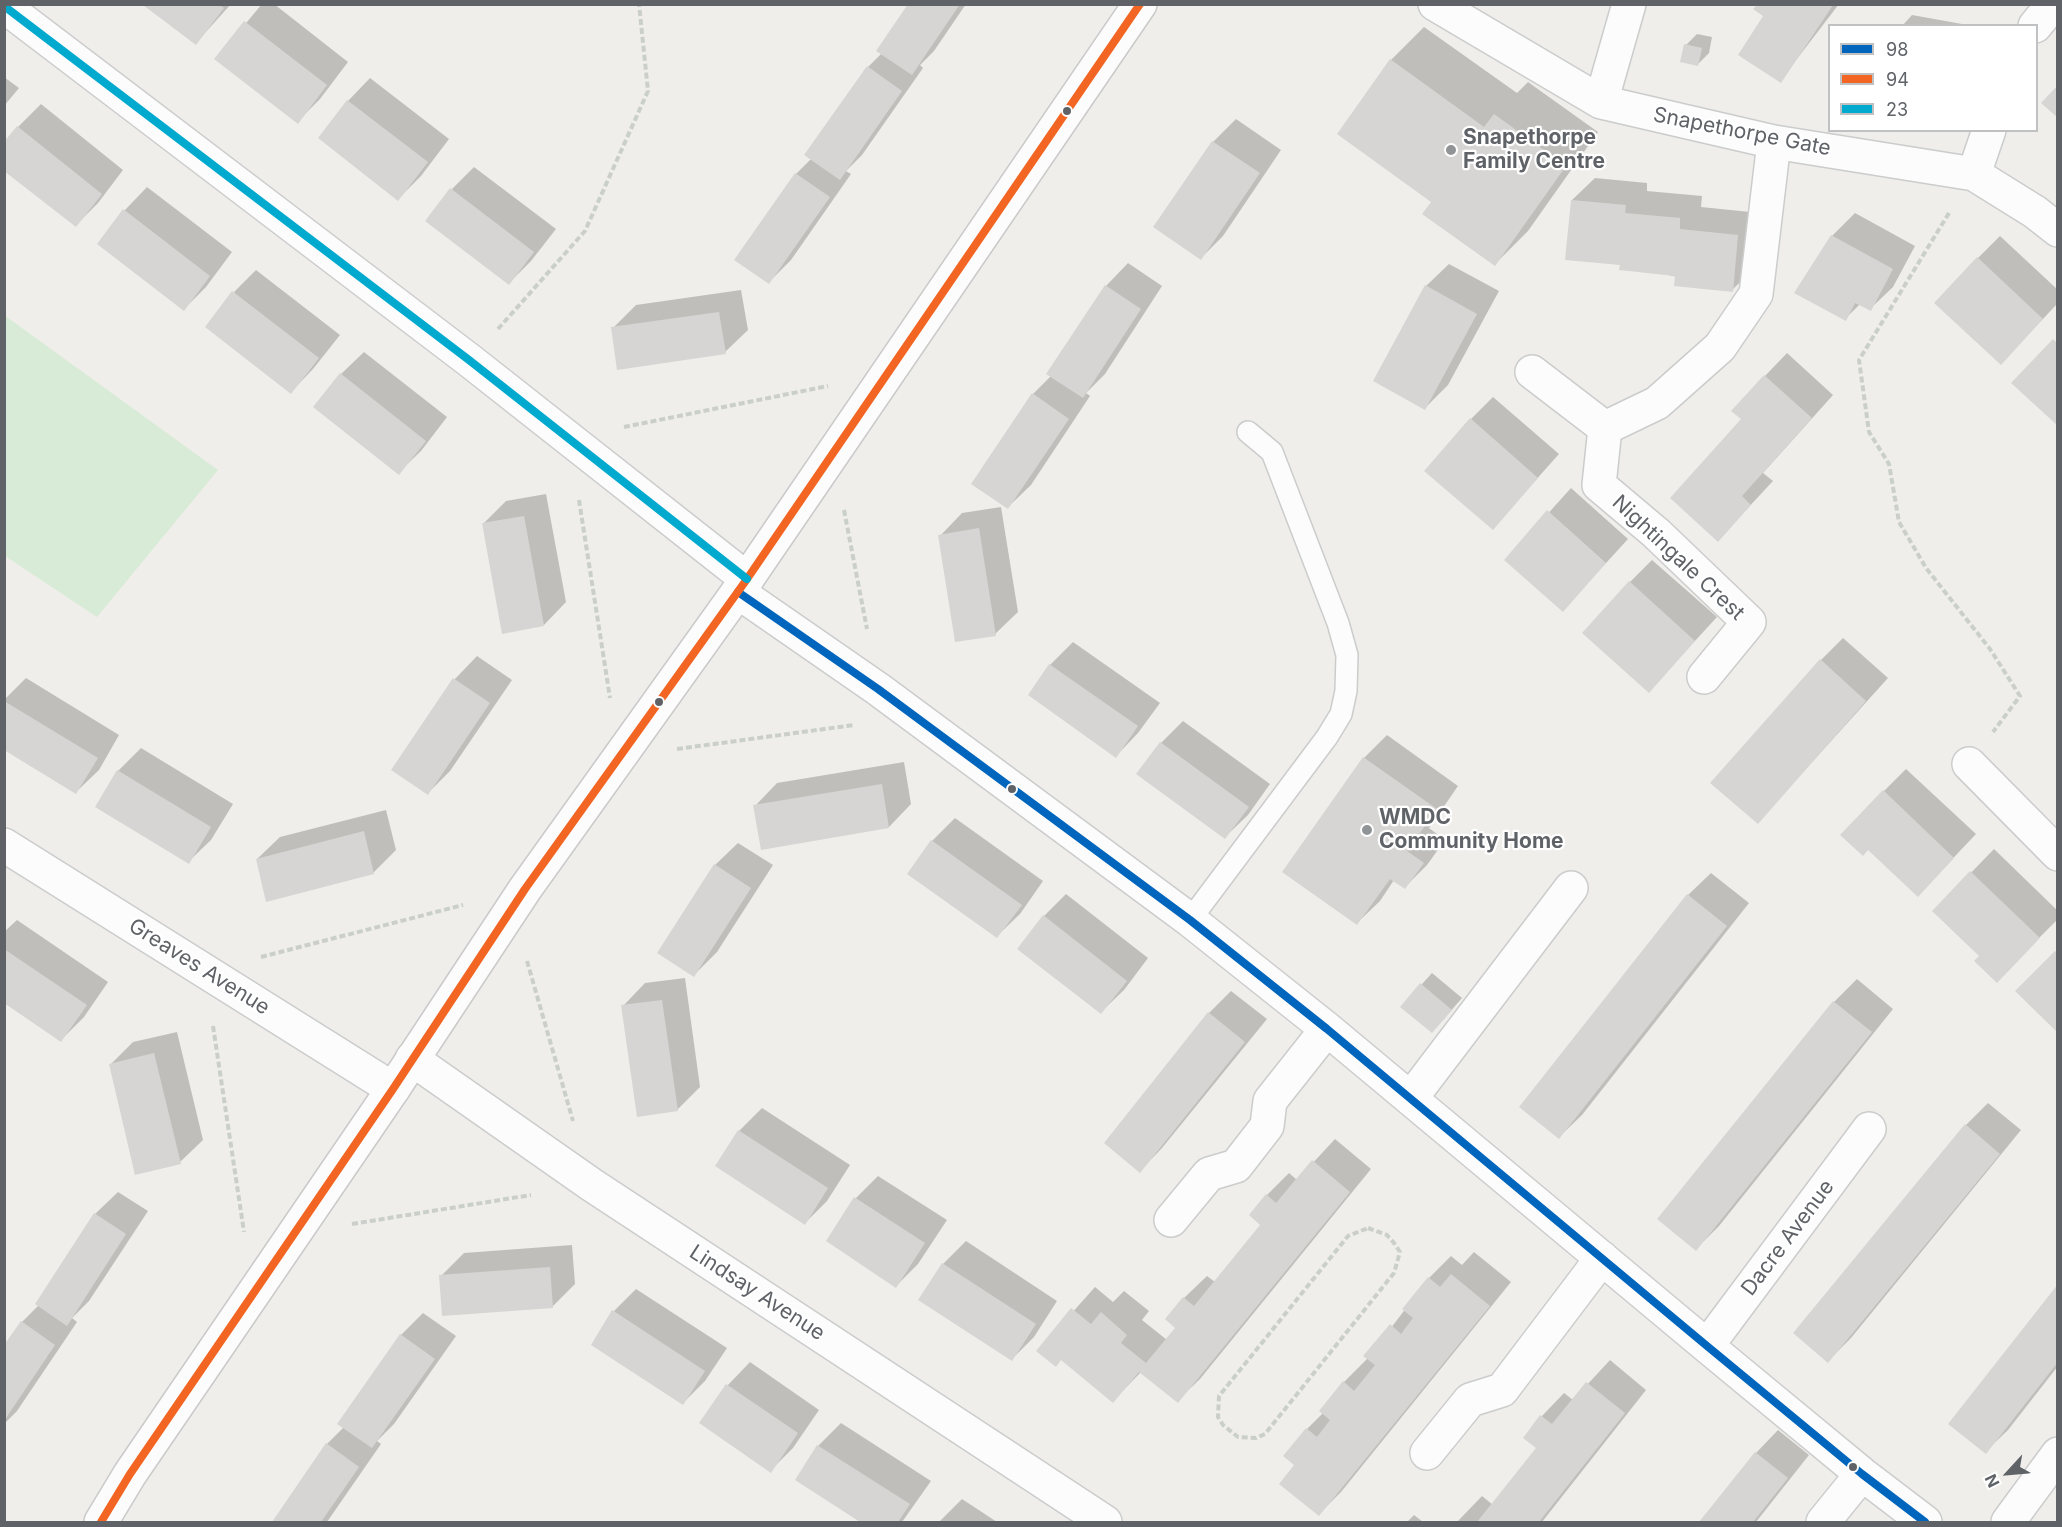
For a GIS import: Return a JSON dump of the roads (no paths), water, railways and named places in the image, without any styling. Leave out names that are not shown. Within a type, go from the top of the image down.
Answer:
[{"type":"street","points":[[101,1522],[143,1455],[393,1089],[525,889],[743,585],[1140,4]]},
{"type":"street","name":"Snapethorpe Gate","points":[[1435,4],[1600,102],[1774,141],[1974,174],[2035,212],[2058,230]]},
{"type":"street","points":[[1600,102],[1629,4]]},
{"type":"street","points":[[2038,24],[2053,4]]},
{"type":"street","points":[[4,6],[469,360],[743,585],[878,689],[1190,920],[1328,1029],[1862,1474],[1925,1522]]},
{"type":"street","points":[[1974,174],[1988,132]]},
{"type":"street","points":[[1532,372],[1605,428],[1657,403],[1720,347],[1756,294],[1774,141]]},
{"type":"street","name":"Nightingale Crest","points":[[1605,428],[1599,485],[1656,533],[1749,622],[1704,677]]},
{"type":"street","points":[[1969,764],[2058,854]]},
{"type":"street","name":"Greaves Avenue","points":[[4,845],[393,1089]]},
{"type":"street","points":[[1411,1098],[1571,888]]},
{"type":"street","points":[[1171,1220],[1209,1174],[1236,1167],[1267,1126],[1270,1101],[1328,1029]]},
{"type":"street","name":"Lindsay Avenue","points":[[412,1059],[591,1185],[1105,1522]]},
{"type":"street","name":"Dacre Avenue","points":[[1707,1346],[1869,1129]]},
{"type":"street","points":[[1427,1453],[1470,1400],[1502,1390],[1602,1258]]},
{"type":"street","points":[[2008,1522],[2058,1454]]},
{"type":"street","points":[[1823,1522],[1862,1474]]},
{"type":"lane","points":[[1190,920],[1327,737],[1341,714],[1346,690],[1347,655],[1338,623],[1272,452],[1248,432]]},
{"type":"place","name":"Snapethorpe Family Centre","points":[[1451,150]]},
{"type":"place","name":"WMDC Community Home","points":[[1367,830]]}]
